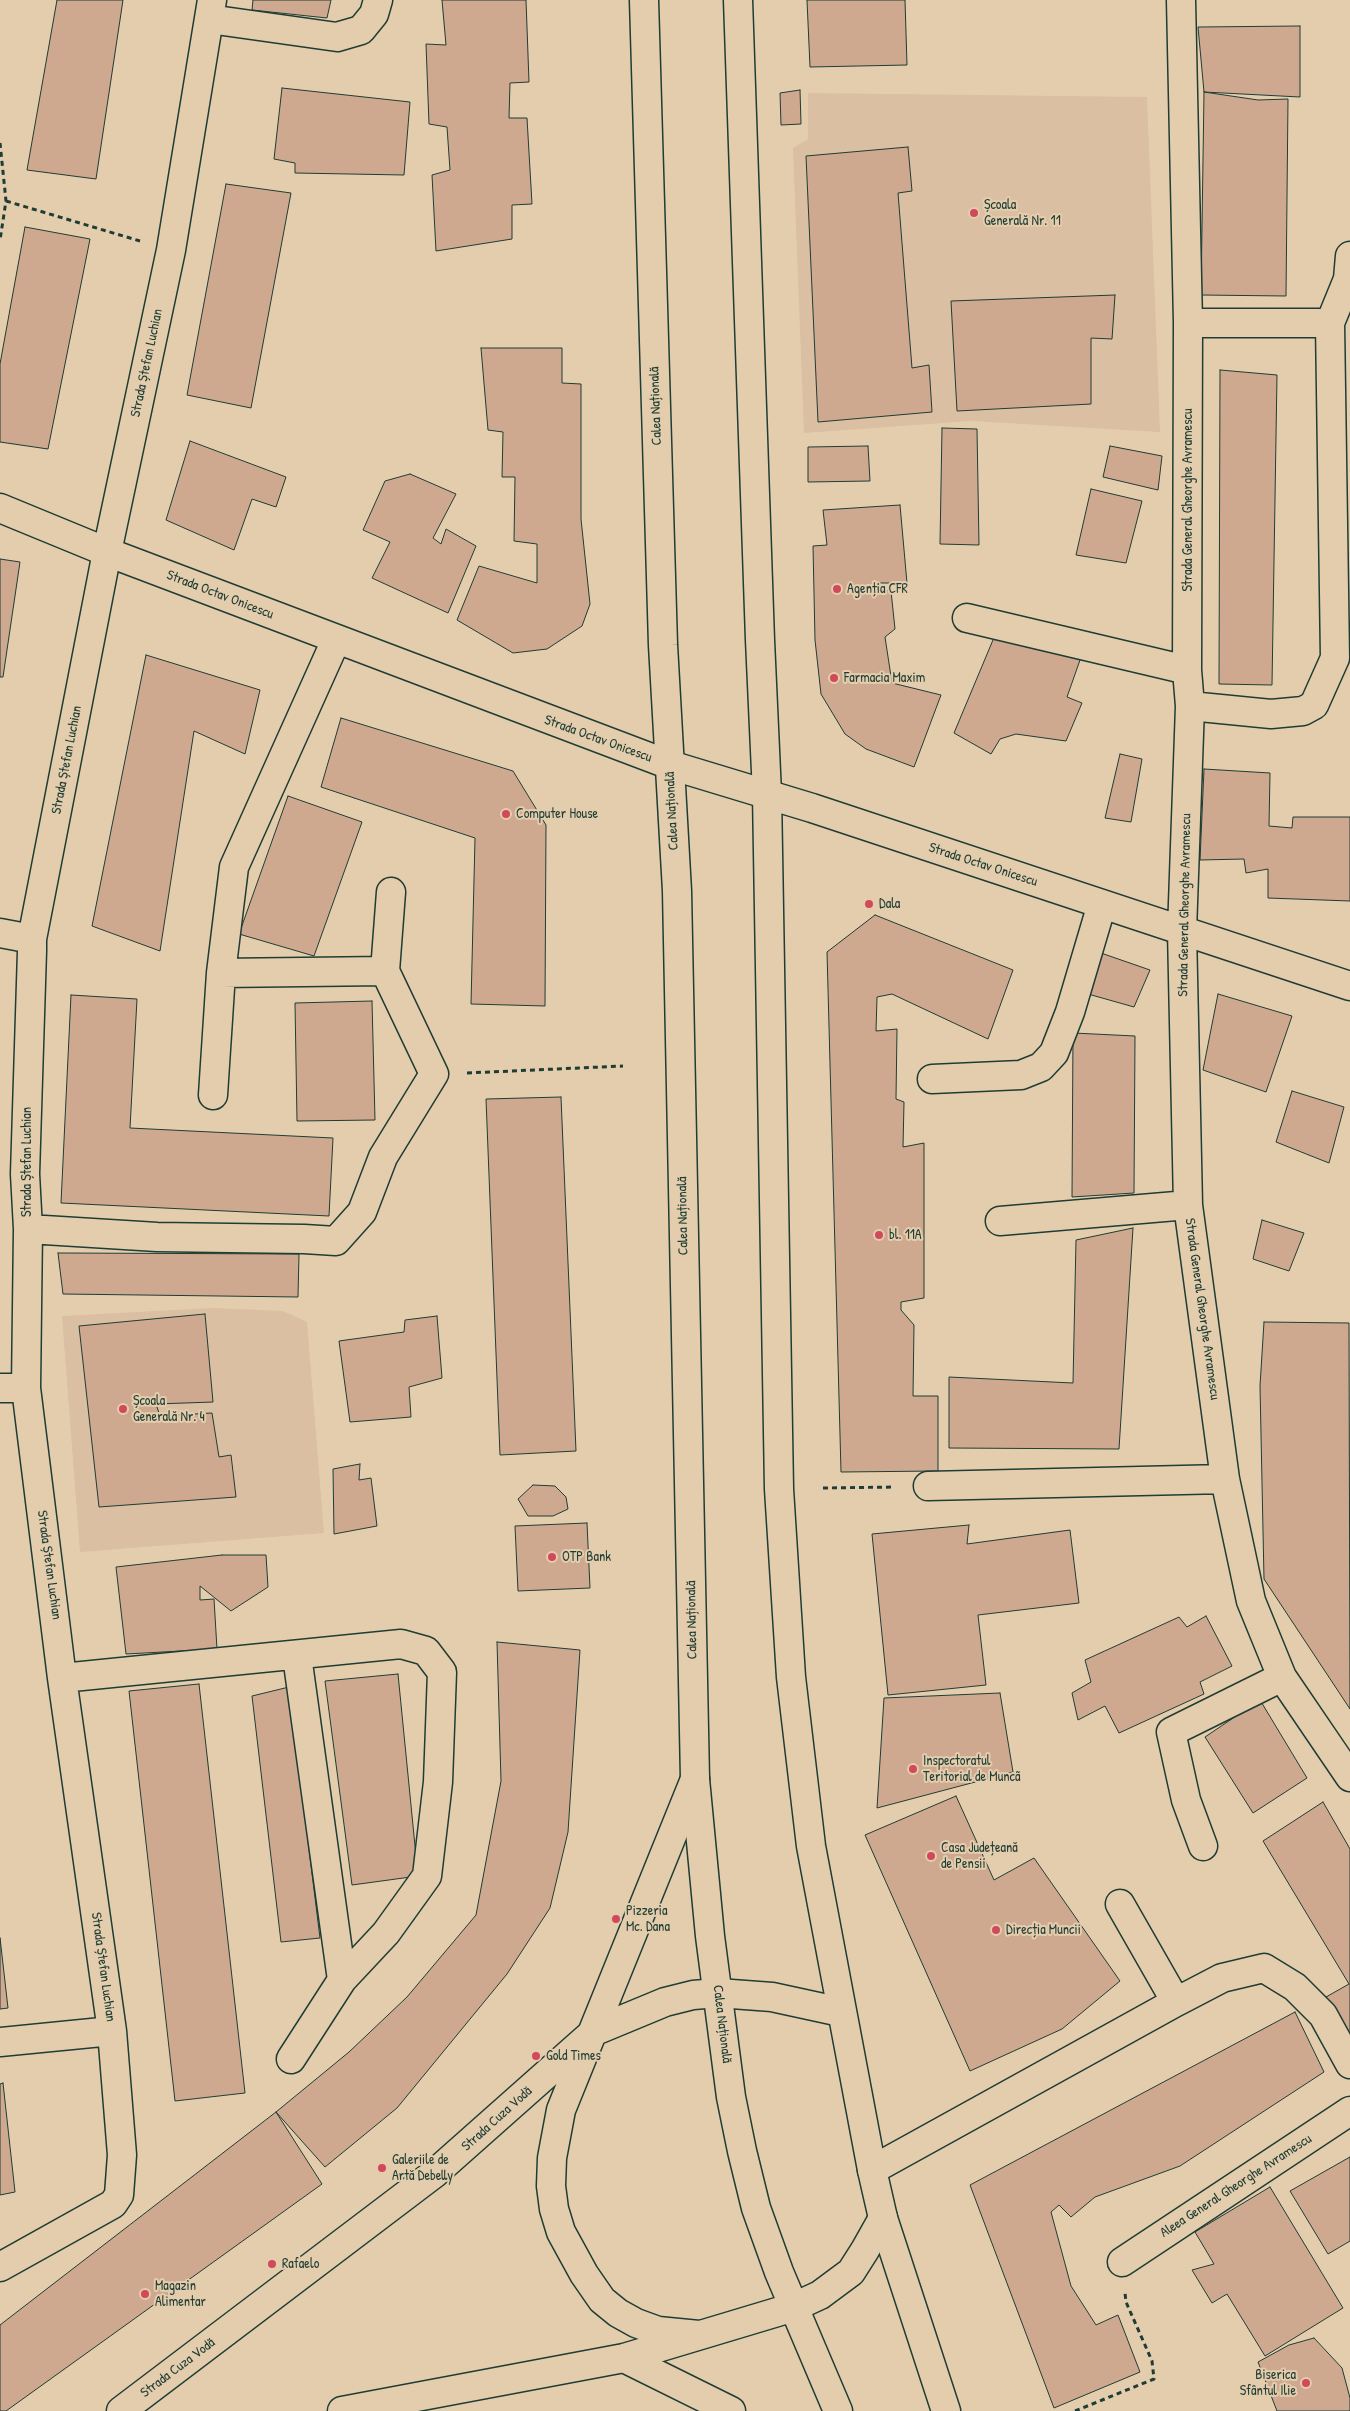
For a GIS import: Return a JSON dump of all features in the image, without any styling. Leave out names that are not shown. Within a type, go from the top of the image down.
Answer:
[{"type":"street","points":[[211,9],[337,37],[361,30],[374,14],[378,0]]},
{"type":"street","name":"Calea Națională","points":[[644,0],[663,635],[677,901],[695,1779],[731,2097],[742,2151],[756,2208],[794,2307],[838,2411]]},
{"type":"street","points":[[738,0],[759,620],[767,794],[779,1489],[791,1677],[800,1766],[811,1846],[872,2170],[883,2218],[946,2411]]},
{"type":"street","name":"Strada General Gheorghe Avramescu","points":[[1181,0],[1188,324],[1187,670],[1190,706],[1182,931],[1188,1205],[1225,1478],[1251,1601],[1282,1677],[1350,1777]]},
{"type":"street","name":"Strada Ștefan Luchian","points":[[0,2267],[113,2204],[119,2195],[122,2155],[112,2032],[62,1678],[13,1388],[28,1230],[25,1174],[32,939],[107,552],[171,250],[211,9]]},
{"type":"street","points":[[1190,706],[1271,714],[1303,711],[1314,705],[1336,658],[1330,323],[1348,278],[1350,256]]},
{"type":"street","points":[[1188,324],[1330,323]]},
{"type":"street","name":"Strada Octav Onicescu","points":[[0,508],[107,552],[670,766],[767,794],[1350,986]]},
{"type":"street","points":[[967,618],[1187,670]]},
{"type":"street","points":[[213,1095],[221,973],[234,867],[336,640]]},
{"type":"street","points":[[28,1230],[157,1237],[336,1241],[362,1212],[383,1157],[434,1074],[385,971],[391,892]]},
{"type":"street","points":[[932,1079],[1021,1075],[1041,1067],[1054,1053],[1070,1012],[1102,904]]},
{"type":"street","points":[[0,933],[32,939]]},
{"type":"street","points":[[221,973],[385,971]]},
{"type":"street","points":[[1000,1221],[1188,1205]]},
{"type":"street","points":[[928,1486],[1225,1478]]},
{"type":"street","points":[[62,1678],[297,1656],[401,1644],[426,1651],[442,1672],[438,1782],[427,1876],[386,1933],[342,1980],[291,2059]]},
{"type":"street","points":[[297,1656],[342,1980]]},
{"type":"street","points":[[1203,1846],[1186,1800],[1171,1732],[1282,1677]]},
{"type":"street","points":[[695,1779],[595,2031],[561,2110],[556,2131],[551,2186],[554,2210],[561,2232],[584,2274],[602,2300],[618,2313],[636,2323],[658,2331],[699,2335]]},
{"type":"street","points":[[1120,1904],[1176,2002]]},
{"type":"street","points":[[872,2170],[1222,1978],[1264,1968],[1295,1987],[1322,2015],[1350,2064]]},
{"type":"street","name":"Strada Cuza Vodă","points":[[121,2411],[148,2400],[435,2173],[595,2031],[665,2002],[693,1995],[718,1993],[772,1997],[841,2012]]},
{"type":"street","points":[[0,2042],[112,2032]]},
{"type":"street","name":"Aleea General Gheorghe Avramescu","points":[[1122,2262],[1350,2111]]},
{"type":"street","points":[[342,2411],[624,2358],[794,2307],[820,2295],[851,2272],[866,2250],[883,2218]]},
{"type":"street","points":[[624,2358],[731,2411]]},
{"type":"path","points":[[0,143],[6,201],[0,240]]},
{"type":"path","points":[[6,201],[171,250]]},
{"type":"path","points":[[434,1074],[623,1066]]},
{"type":"path","points":[[823,1488],[928,1486]]},
{"type":"path","points":[[1075,2411],[1154,2379],[1152,2360],[1126,2302],[1122,2262]]},
{"type":"shaded area","name":"Școala Generală Nr. 11","points":[[808,93],[1147,97],[1160,432],[971,421],[804,433],[793,148],[808,139]]},
{"type":"shaded area","name":"Școala Generală Nr. 4","points":[[214,1308],[283,1311],[307,1322],[324,1533],[80,1552],[62,1316]]},
{"type":"building","points":[[57,0],[123,0],[96,179],[27,170]]},
{"type":"building","points":[[253,0],[331,0],[327,18],[252,10]]},
{"type":"building","points":[[442,0],[526,0],[529,82],[510,83],[509,118],[527,118],[532,204],[512,205],[512,239],[436,251],[432,175],[450,170],[447,127],[429,124],[426,44],[446,45]]},
{"type":"building","points":[[807,0],[905,0],[907,65],[810,67]]},
{"type":"building","points":[[1300,26],[1300,97],[1204,92],[1198,27]]},
{"type":"building","points":[[282,88],[410,102],[404,175],[295,173],[295,163],[274,159]]},
{"type":"building","points":[[800,90],[801,124],[781,125],[780,93]]},
{"type":"building","points":[[1204,92],[1258,100],[1288,99],[1286,296],[1201,295]]},
{"type":"building","points":[[908,147],[912,191],[898,193],[912,368],[929,365],[932,412],[818,422],[806,156]]},
{"type":"building","points":[[226,184],[291,193],[251,408],[187,395]]},
{"type":"building","points":[[25,227],[90,239],[48,449],[0,442],[0,364]]},
{"type":"building","points":[[1115,295],[1112,339],[1091,338],[1091,404],[957,411],[951,301]]},
{"type":"building","points":[[481,348],[562,348],[562,383],[581,384],[581,519],[590,604],[582,626],[547,649],[513,653],[457,620],[479,566],[537,583],[537,544],[514,541],[515,477],[502,477],[503,432],[488,430]]},
{"type":"building","points":[[1220,370],[1277,375],[1272,685],[1219,684]]},
{"type":"building","points":[[942,428],[977,429],[979,545],[940,544]]},
{"type":"building","points":[[190,441],[286,477],[276,507],[252,499],[234,550],[166,520]]},
{"type":"building","points":[[868,446],[870,481],[808,482],[808,447]]},
{"type":"building","points":[[1110,446],[1162,456],[1158,490],[1103,477]]},
{"type":"building","points":[[410,474],[456,494],[433,538],[441,544],[446,529],[476,546],[448,613],[372,578],[390,542],[363,530],[385,481]]},
{"type":"building","points":[[1091,489],[1142,501],[1126,563],[1076,555]]},
{"type":"building","points":[[900,505],[907,583],[878,583],[882,590],[891,591],[895,629],[885,637],[892,683],[941,695],[914,767],[866,749],[845,734],[821,694],[815,640],[813,546],[827,545],[823,510]]},
{"type":"building","points":[[0,559],[20,562],[3,677],[0,677]]},
{"type":"building","points":[[998,628],[1080,660],[1067,697],[1082,703],[1066,741],[1016,734],[1000,739],[991,754],[954,733]]},
{"type":"building","points":[[146,655],[260,690],[245,754],[194,731],[160,951],[92,926]]},
{"type":"building","points":[[341,718],[513,771],[546,825],[545,1006],[471,1004],[475,838],[321,787]]},
{"type":"building","points":[[1120,754],[1142,759],[1131,822],[1105,818]]},
{"type":"building","points":[[1204,769],[1270,773],[1269,826],[1292,828],[1293,817],[1350,817],[1350,901],[1268,898],[1268,869],[1246,873],[1244,859],[1200,860]]},
{"type":"building","points":[[288,796],[362,822],[314,956],[239,934]]},
{"type":"building","name":"bl. 11A","points":[[875,915],[1013,970],[988,1039],[892,994],[877,997],[876,1031],[897,1029],[896,1099],[904,1102],[903,1147],[924,1143],[924,1298],[901,1302],[901,1310],[914,1325],[913,1396],[938,1396],[938,1471],[841,1472],[827,952]]},
{"type":"building","points":[[1098,952],[1150,970],[1134,1007],[1088,994]]},
{"type":"building","points":[[1218,994],[1292,1016],[1266,1092],[1203,1070]]},
{"type":"building","points":[[71,995],[137,999],[130,1128],[333,1138],[329,1216],[61,1203]]},
{"type":"building","points":[[372,1001],[375,1120],[297,1121],[295,1003]]},
{"type":"building","points":[[1073,1033],[1135,1036],[1134,1193],[1072,1197]]},
{"type":"building","points":[[1292,1091],[1344,1107],[1329,1163],[1276,1142]]},
{"type":"building","points":[[561,1097],[576,1451],[500,1455],[486,1099]]},
{"type":"building","points":[[1262,1220],[1304,1233],[1289,1271],[1253,1259]]},
{"type":"building","points":[[1133,1228],[1119,1449],[949,1448],[949,1377],[1073,1383],[1076,1240]]},
{"type":"building","points":[[58,1253],[299,1254],[298,1297],[63,1294]]},
{"type":"building","name":"Școala Generală Nr. 4","points":[[205,1314],[213,1402],[156,1404],[160,1416],[212,1413],[219,1457],[231,1455],[236,1497],[99,1507],[79,1326]]},
{"type":"building","points":[[437,1316],[442,1378],[409,1387],[411,1417],[350,1422],[339,1341],[404,1332],[405,1320]]},
{"type":"building","points":[[1264,1322],[1349,1323],[1350,1709],[1264,1579],[1260,1386]]},
{"type":"building","points":[[360,1464],[359,1480],[371,1478],[377,1526],[334,1534],[333,1469]]},
{"type":"building","points":[[533,1485],[555,1486],[566,1497],[568,1509],[553,1516],[528,1516],[518,1499]]},
{"type":"building","name":"OTP Bank","points":[[587,1523],[590,1588],[518,1591],[515,1526]]},
{"type":"building","points":[[969,1525],[967,1544],[1070,1530],[1079,1603],[978,1615],[986,1685],[888,1695],[872,1534]]},
{"type":"building","points":[[222,1555],[266,1555],[268,1587],[231,1611],[200,1586],[200,1600],[214,1599],[217,1649],[126,1654],[116,1567]]},
{"type":"building","points":[[1206,1616],[1232,1666],[1200,1682],[1204,1694],[1119,1733],[1105,1706],[1078,1720],[1072,1693],[1091,1682],[1085,1660],[1179,1617],[1187,1627]]},
{"type":"building","points":[[497,1642],[580,1650],[568,1832],[550,1908],[507,1974],[397,2108],[325,2167],[276,2112],[349,2052],[407,1997],[476,1915],[501,1781]]},
{"type":"building","points":[[398,1674],[418,1876],[352,1885],[325,1681]]},
{"type":"building","points":[[199,1684],[245,2093],[175,2101],[129,1691]]},
{"type":"building","points":[[289,1687],[320,1938],[281,1942],[252,1696]]},
{"type":"building","points":[[1000,1693],[1013,1772],[877,1808],[884,1698]]},
{"type":"building","points":[[1260,1700],[1307,1778],[1253,1813],[1205,1737]]},
{"type":"building","name":"Direcția Muncii","points":[[956,1796],[994,1880],[1034,1858],[1120,1981],[1062,2029],[970,2071],[865,1835]]},
{"type":"building","points":[[1323,1802],[1350,1849],[1350,2041],[1326,1997],[1349,1984],[1263,1841]]},
{"type":"building","points":[[0,1938],[8,2008],[0,2009]]},
{"type":"building","points":[[1295,2012],[1324,2072],[1180,2166],[1095,2197],[1071,2217],[1059,2205],[1051,2212],[1071,2286],[1096,2325],[1118,2315],[1140,2372],[1054,2408],[970,2185]]},
{"type":"building","points":[[3,2083],[15,2192],[0,2195],[0,2084]]},
{"type":"building","points":[[276,2112],[322,2184],[6,2411],[0,2411],[0,2325]]},
{"type":"building","points":[[1350,2157],[1350,2241],[1328,2254],[1290,2191]]},
{"type":"building","points":[[1270,2187],[1343,2308],[1265,2356],[1227,2294],[1212,2303],[1192,2270],[1214,2264],[1195,2232]]},
{"type":"building","name":"Biserica Sfântul Ilie","points":[[1314,2338],[1342,2368],[1350,2398],[1350,2411],[1277,2411],[1258,2362],[1289,2345]]},
{"type":"place","name":"Școala Generală Nr. 11","points":[[974,213]]},
{"type":"place","name":"Agenția CFR","points":[[837,589]]},
{"type":"place","name":"Farmacia Maxim","points":[[834,678]]},
{"type":"place","name":"Computer House","points":[[506,814]]},
{"type":"place","name":"Dala","points":[[869,904]]},
{"type":"place","name":"bl. 11A","points":[[879,1235]]},
{"type":"place","name":"Școala Generală Nr. 4","points":[[123,1409]]},
{"type":"place","name":"OTP Bank","points":[[552,1557]]},
{"type":"place","name":"Inspectoratul Teritorial de Muncã","points":[[913,1769]]},
{"type":"place","name":"Casa Județeană de Pensii","points":[[931,1856]]},
{"type":"place","name":"Pizzeria Mc. Dana","points":[[616,1919]]},
{"type":"place","name":"Direcția Muncii","points":[[996,1930]]},
{"type":"place","name":"Gold Times","points":[[536,2056]]},
{"type":"place","name":"Galeriile de Artă Debelly","points":[[382,2168]]},
{"type":"place","name":"Rafaelo","points":[[272,2264]]},
{"type":"place","name":"Magazin Alimentar","points":[[145,2294]]},
{"type":"place","name":"Biserica Sfântul Ilie","points":[[1306,2383]]}]
